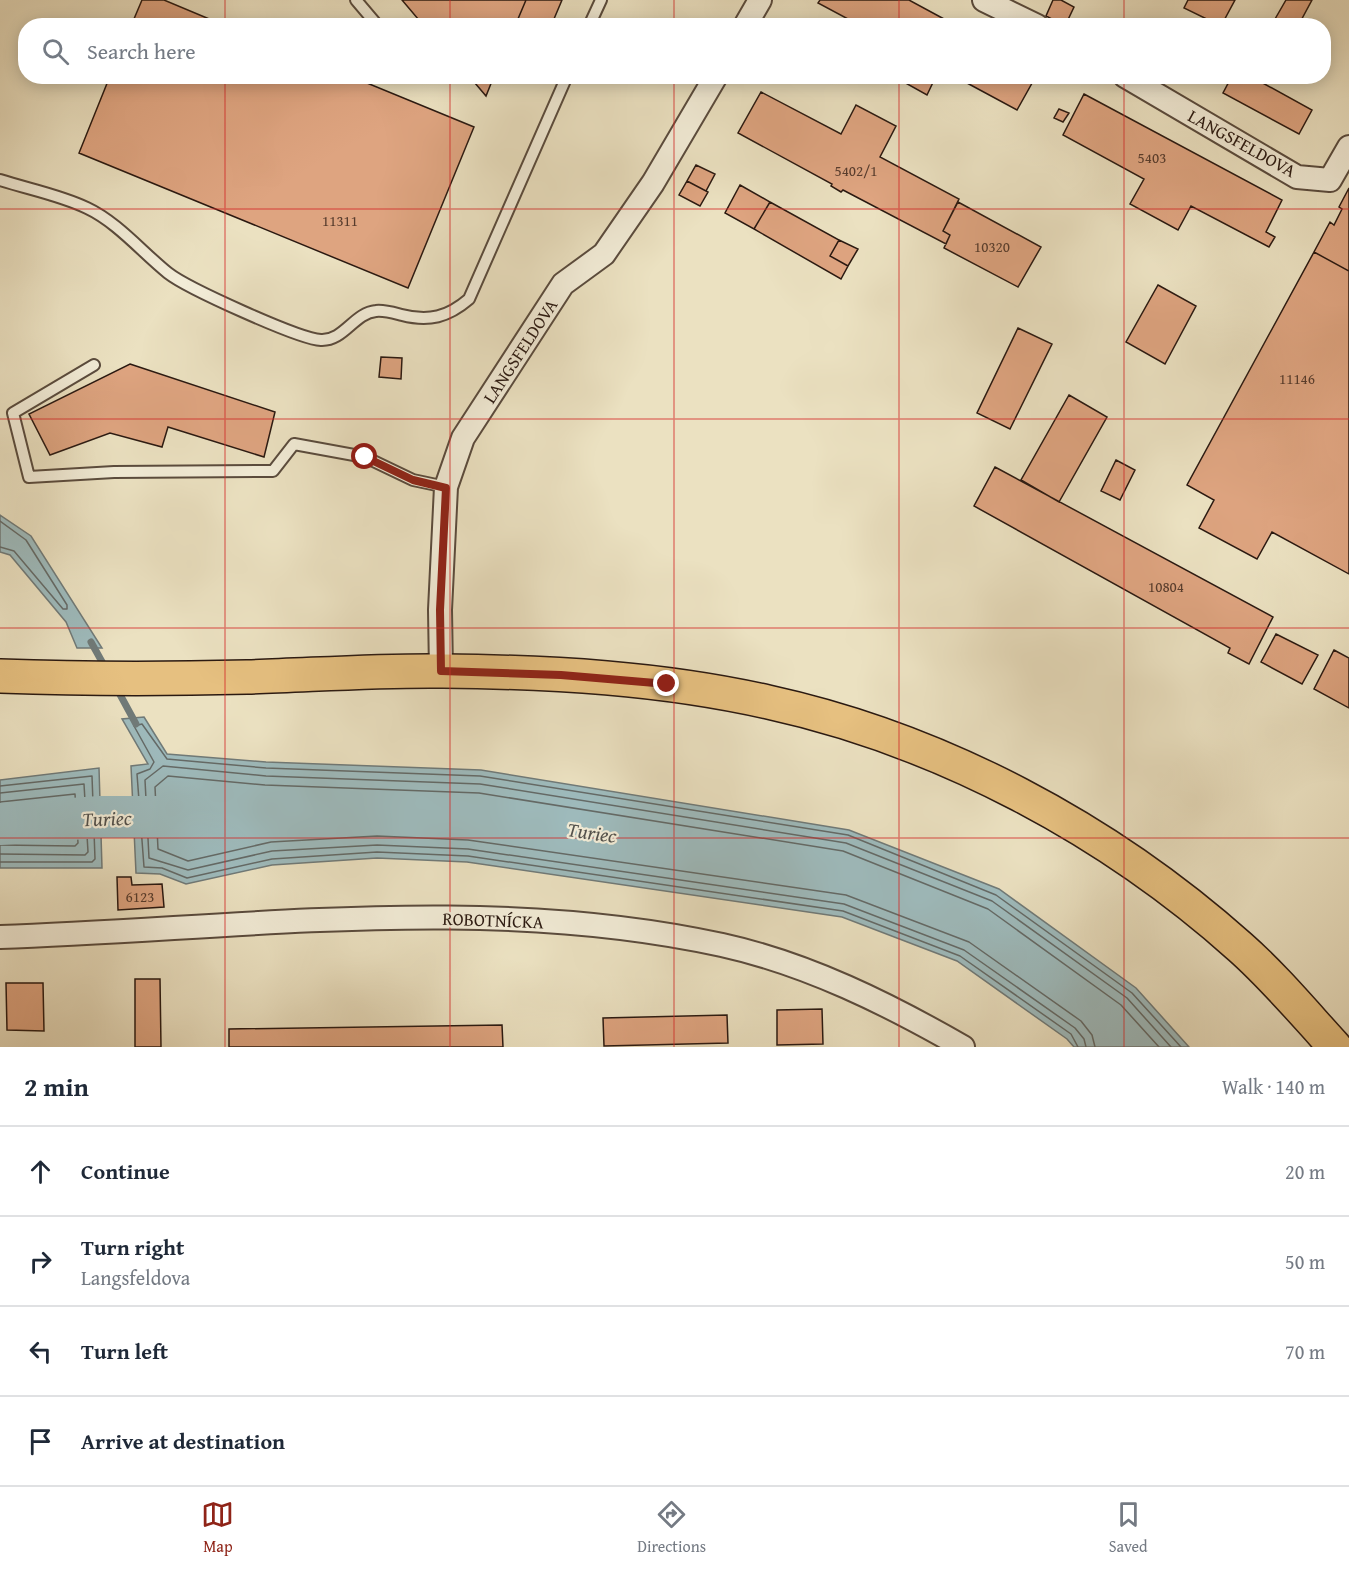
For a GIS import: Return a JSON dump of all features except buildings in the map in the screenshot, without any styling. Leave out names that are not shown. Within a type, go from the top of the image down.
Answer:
[{"type":"main road","points":[[0,676],[85,679],[441,671],[620,678],[711,691],[823,716],[877,732],[936,756],[1057,815],[1139,867],[1241,948],[1286,992],[1335,1047]]},
{"type":"street","points":[[750,18],[760,0]]},
{"type":"street","points":[[984,0],[1021,18]]},
{"type":"street","name":"LANGSFELDOVA","points":[[441,671],[440,610],[446,488],[463,438],[563,284],[604,254],[653,183],[711,84]]},
{"type":"street","name":"LANGSFELDOVA","points":[[1139,84],[1297,177],[1330,180],[1349,147]]},
{"type":"street","name":"ROBOTNÍCKA","points":[[0,937],[352,919],[481,917],[606,926],[723,945],[788,965],[901,1011],[963,1047]]},
{"type":"lane","points":[[356,0],[371,18]]},
{"type":"lane","points":[[593,18],[601,0]]},
{"type":"lane","points":[[0,180],[87,208],[106,220],[170,274],[188,286],[297,333],[322,340],[331,339],[369,312],[379,310],[415,319],[437,319],[454,312],[469,299],[563,84]]},
{"type":"lane","points":[[94,365],[13,413],[29,477],[114,471],[273,471],[294,444],[365,457],[413,480],[446,488]]},
{"type":"water","points":[[0,515],[31,536],[102,648],[77,648],[66,622],[10,555],[0,552]]},
{"type":"water","points":[[144,717],[167,754],[266,762],[481,770],[849,830],[999,889],[1136,988],[1189,1047],[1074,1047],[1067,1039],[957,961],[842,917],[467,862],[377,858],[272,865],[186,884],[160,874],[136,873],[131,766],[148,764],[122,719]]},
{"type":"water","points":[[99,768],[102,868],[0,868],[0,780]]},
{"type":"waterway","points":[[91,642],[106,669]]},
{"type":"waterway","points":[[117,689],[136,724]]},
{"type":"waterway","name":"Turiec","points":[[0,824],[100,817],[192,817]]},
{"type":"route","points":[[365,457],[413,480],[446,488],[440,610],[441,671],[620,678],[667,684]]}]
